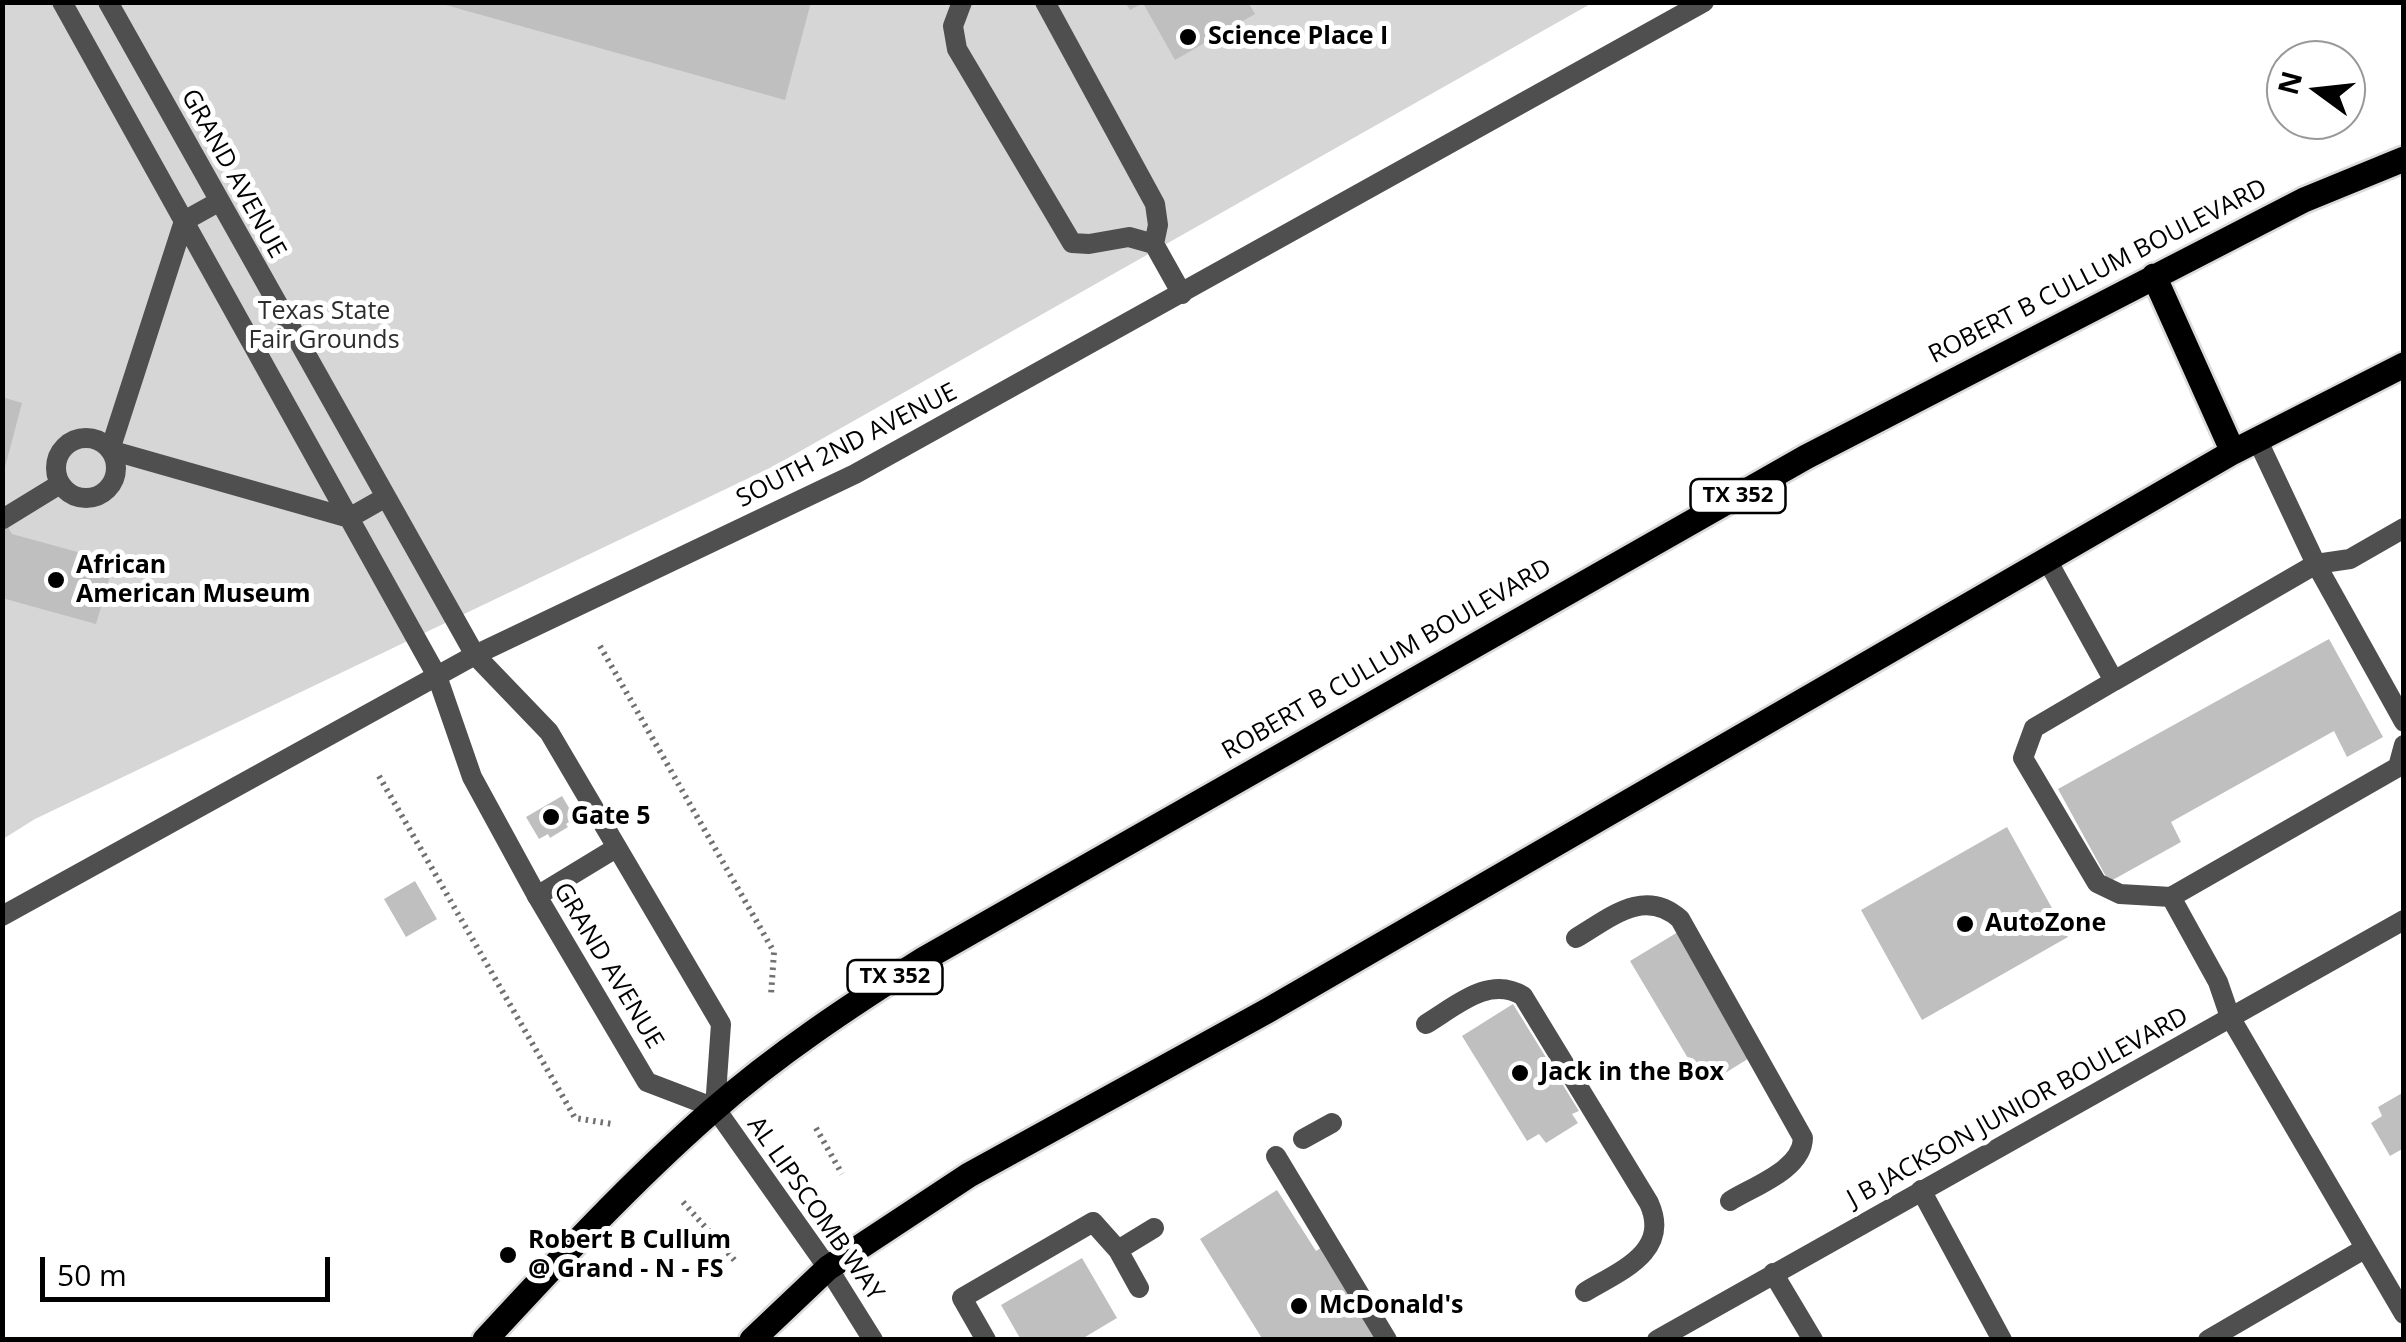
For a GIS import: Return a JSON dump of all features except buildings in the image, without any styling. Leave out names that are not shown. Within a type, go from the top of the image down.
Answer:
[{"type":"main road","name":"ROBERT B CULLUM BOULEVARD","points":[[485,1340],[586,1230],[715,1108],[842,1011],[924,959],[1806,457],[2304,200],[2404,159]]},
{"type":"main road","points":[[2154,276],[2233,452]]},
{"type":"main road","points":[[752,1340],[828,1268],[969,1175],[1267,1011],[2233,452],[2404,365]]},
{"type":"street","name":"GRAND AVENUE","points":[[62,2],[437,676],[472,777],[537,896],[647,1082],[715,1108],[721,1024],[549,732],[475,654],[108,2]]},
{"type":"street","points":[[962,2],[953,26],[957,48],[1072,242],[1089,244],[1129,236],[1154,244]]},
{"type":"street","points":[[1045,2],[1155,204],[1158,224],[1154,244],[1182,294]]},
{"type":"street","name":"SOUTH 2ND AVENUE","points":[[6,910],[475,654],[856,474],[1704,2]]},
{"type":"street","points":[[220,201],[184,221],[110,450],[116,472],[112,484],[104,492],[80,498],[60,484],[56,463],[69,442],[91,438],[110,450],[350,518],[386,498]]},
{"type":"street","points":[[2257,440],[2316,564],[2404,722]]},
{"type":"street","points":[[3,518],[60,484]]},
{"type":"street","points":[[2404,528],[2350,559],[2316,564],[2034,728],[2023,758],[2098,882],[2120,894],[2171,896],[2398,768],[2404,746]]},
{"type":"street","points":[[2046,558],[2114,681]]},
{"type":"street","points":[[537,896],[616,848]]},
{"type":"street","points":[[2171,896],[2218,982],[2230,1017],[2404,1314]]},
{"type":"street","points":[[1576,938],[1632,905],[1658,905],[1680,918],[1803,1138],[1794,1162],[1730,1201]]},
{"type":"street","name":"J B JACKSON JUNIOR BOULEVARD","points":[[1657,1340],[2404,920]]},
{"type":"street","points":[[1426,1024],[1499,986],[1523,996],[1649,1203],[1658,1222],[1654,1237],[1637,1260],[1584,1292]]},
{"type":"street","name":"AL LIPSCOMB WAY","points":[[715,1108],[828,1268],[873,1340]]},
{"type":"street","points":[[1303,1139],[1332,1123]]},
{"type":"street","points":[[1276,1156],[1387,1340]]},
{"type":"street","points":[[1921,1190],[2002,1340]]},
{"type":"street","points":[[986,1340],[962,1298],[1093,1222],[1118,1250],[1139,1288]]},
{"type":"street","points":[[1118,1250],[1154,1228]]},
{"type":"street","points":[[2208,1340],[2364,1249]]},
{"type":"street","points":[[1772,1274],[1813,1340]]},
{"type":"path","points":[[600,646],[774,952],[772,995]]},
{"type":"path","points":[[378,776],[575,1118],[612,1124]]},
{"type":"path","points":[[816,1128],[842,1174]]},
{"type":"path","points":[[683,1202],[737,1262]]},
{"type":"green space","name":"Texas State Fair Grounds","points":[[3,3],[1592,3],[774,466],[35,819],[3,839]]},
{"type":"place","name":"Science Place I","points":[[1188,37]]},
{"type":"place","name":"African American Museum","points":[[56,580]]},
{"type":"place","name":"Gate 5","points":[[551,817]]},
{"type":"place","name":"AutoZone","points":[[1965,924]]},
{"type":"place","name":"Jack in the Box","points":[[1520,1073]]},
{"type":"place","name":"Robert B Cullum @ Grand - N - FS","points":[[508,1255]]},
{"type":"place","name":"McDonald's","points":[[1299,1306]]}]
